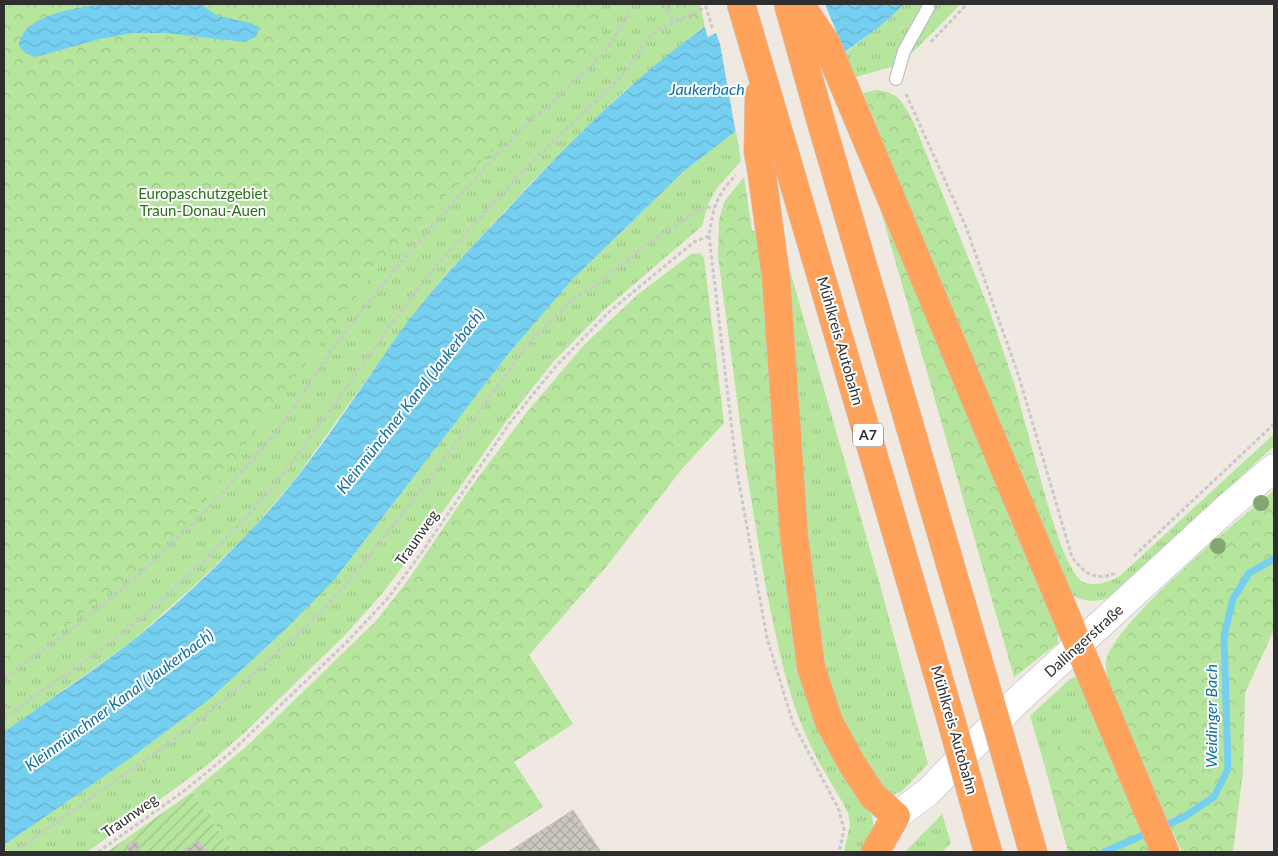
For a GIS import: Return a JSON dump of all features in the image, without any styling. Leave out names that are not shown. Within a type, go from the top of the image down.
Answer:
[{"type":"highway","name":"Mühlkreis Autobahn","points":[[741,4],[988,852]]},
{"type":"highway","points":[[788,4],[1033,851]]},
{"type":"highway","points":[[800,4],[826,43],[1164,852]]},
{"type":"highway","points":[[760,65],[758,152],[776,276],[794,536],[801,605],[811,667],[829,722],[852,764],[873,796],[896,816],[875,852]]},
{"type":"street","name":"Dallingerstraße","points":[[896,816],[928,792],[1017,701],[1078,647],[1228,507],[1274,468]]},
{"type":"lane","points":[[896,78],[904,51],[928,8]]},
{"type":"path","points":[[4,677],[64,634],[141,574],[233,482],[275,433],[334,348],[431,227],[493,159],[602,53],[624,24],[631,4]]},
{"type":"path","points":[[665,4],[674,22]]},
{"type":"path","points":[[4,718],[103,648],[152,609],[250,513],[289,467],[413,294],[454,246],[530,164],[623,74],[652,33],[706,7],[713,30]]},
{"type":"path","points":[[896,78],[909,99],[966,227],[1019,377],[1072,556],[1083,572],[1098,577],[1116,574],[1123,567]]},
{"type":"path","points":[[14,852],[184,733],[220,704],[299,633],[349,581],[425,485],[529,343],[572,300],[597,284],[652,241],[702,208],[714,207],[709,236],[737,472],[767,638],[793,723],[839,810],[844,830],[839,852]]},
{"type":"path","name":"Traunweg","points":[[98,852],[184,791],[228,755],[348,642],[388,598],[422,552],[509,424],[556,366],[610,312],[694,242],[709,236]]},
{"type":"path","points":[[1130,560],[1274,424]]},
{"type":"green space","name":"Europaschutzgebiet Traun-Donau-Auen","points":[[4,4],[671,4],[692,36],[622,93],[531,183],[442,279],[410,319],[295,479],[248,534],[195,585],[131,642],[4,732]]},
{"type":"green space","name":"Europaschutzgebiet Traun-Donau-Auen","points":[[4,4],[601,4],[604,28],[600,40],[585,59],[399,242],[320,344],[196,514],[137,571],[51,638],[4,665]]},
{"type":"green space","points":[[671,4],[700,4],[705,27],[692,36]]},
{"type":"green space","points":[[905,4],[961,4],[909,56],[891,67],[856,77],[845,53],[878,28]]},
{"type":"green space","points":[[877,90],[896,96],[913,121],[989,309],[1015,386],[1036,463],[1043,532],[863,93]]},
{"type":"green space","points":[[736,131],[741,161],[717,188],[708,204],[702,226],[604,310],[553,362],[505,423],[423,540],[381,595],[344,636],[243,734],[206,766],[87,852],[4,852],[4,845],[132,757],[211,698],[285,630],[335,579],[509,353],[573,279],[684,171]]},
{"type":"green space","points":[[744,177],[752,231],[757,230],[770,347],[787,559],[765,583],[746,468],[718,256],[719,220],[724,202]]},
{"type":"green space","points":[[875,190],[971,417],[1026,555],[1052,609],[1058,632],[1058,643],[1014,677]]},
{"type":"green space","points":[[783,246],[879,581],[928,764],[902,791],[893,795],[884,792],[844,730],[825,681],[814,617]]},
{"type":"green space","points":[[700,253],[704,258],[724,423],[681,470],[606,567],[529,655],[573,724],[514,762],[543,807],[473,852],[233,852],[192,792],[248,745],[376,621],[406,583],[469,490],[524,416],[582,347],[636,296],[691,254]]},
{"type":"green space","points":[[1274,434],[1274,446],[1110,597],[1090,601],[1071,595],[1043,532],[1036,463],[1055,529],[1069,564],[1077,577],[1085,583],[1099,584],[1121,575]]},
{"type":"green space","points":[[1274,490],[1274,630],[1245,693],[1243,771],[1233,852],[1182,852],[1124,726],[1114,700],[1106,662],[1113,645],[1130,623],[1153,599],[1208,547]]},
{"type":"green space","points":[[787,559],[872,816],[873,827],[866,852],[844,852],[850,825],[848,813],[809,742],[788,684],[765,583]]},
{"type":"green space","points":[[1077,676],[1115,760],[1062,738],[1045,767],[1030,716],[1070,679]]},
{"type":"green space","points":[[1062,738],[1115,760],[1153,852],[1068,852],[1045,767]]},
{"type":"green space","points":[[192,792],[233,852],[107,852]]},
{"type":"green space","points":[[942,814],[951,843],[942,852],[905,852]]},
{"type":"water","points":[[101,4],[201,5],[218,16],[251,23],[259,28],[256,37],[244,42],[166,33],[133,33],[100,39],[35,57],[25,53],[19,46],[22,35],[39,20],[65,11]]},
{"type":"water","name":"Jaukerbach","points":[[754,4],[905,4],[878,28],[684,171],[573,279],[509,353],[335,579],[285,630],[211,698],[132,757],[4,845],[4,732],[131,642],[201,581],[286,491],[323,443],[409,320],[432,291],[552,162],[651,68],[705,27],[708,37]]},
{"type":"pier","points":[[749,4],[825,4],[846,55],[736,134],[720,44],[716,33],[708,37],[704,24],[707,25],[709,33]]},
{"type":"building","points":[[573,810],[601,852],[508,852]]},
{"type":"building","points":[[135,840],[141,848],[130,852],[126,846]]},
{"type":"building","points":[[198,840],[207,852],[186,852],[184,850]]},
{"type":"waterway","name":"Weidinger Bach","points":[[1160,828],[1184,817],[1214,797],[1228,769],[1224,636],[1233,599],[1249,573],[1274,559]]},
{"type":"waterway","name":"Weidinger Bach","points":[[1104,852],[1150,832]]},
{"type":"water label","name":"Kleinmünchner Kanal (Jaukerbach)","points":[[410,401]]},
{"type":"water label","name":"Kleinmünchner Kanal (Jaukerbach)","points":[[119,700]]}]
